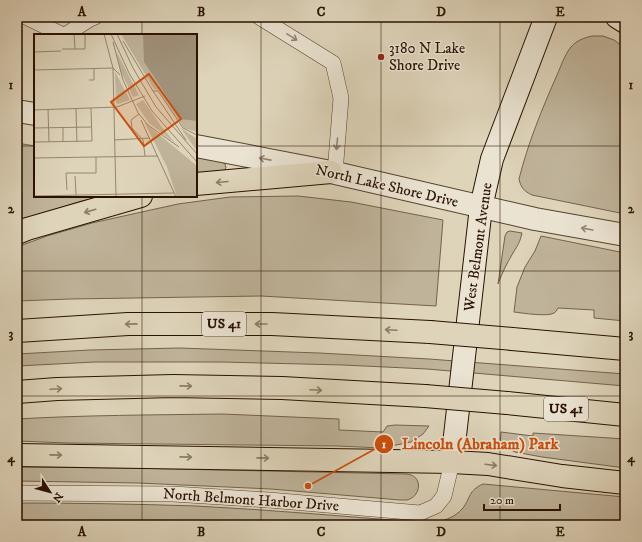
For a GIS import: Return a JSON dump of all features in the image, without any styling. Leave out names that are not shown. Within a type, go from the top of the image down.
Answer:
[{"type":"highway","points":[[197,184],[333,173]]},
{"type":"highway","points":[[17,233],[138,197]]},
{"type":"highway","name":"US 41","points":[[17,331],[128,324],[272,324],[430,332],[625,350]]},
{"type":"highway","name":"US 41","points":[[17,392],[57,389],[173,386],[282,388],[425,396],[625,415]]},
{"type":"highway","points":[[17,455],[110,455],[452,462],[488,464],[562,476],[625,482]]},
{"type":"main road","name":"West Belmont Avenue","points":[[452,462],[481,207],[492,159],[546,17]]},
{"type":"main road","points":[[617,17],[625,22]]},
{"type":"main road","points":[[17,111],[34,114]]},
{"type":"main road","name":"North Lake Shore Drive","points":[[197,146],[333,173],[534,219],[625,235]]},
{"type":"lane","points":[[26,17],[62,34]]},
{"type":"lane","points":[[65,34],[77,17]]},
{"type":"lane","points":[[66,34],[90,18],[95,17]]},
{"type":"lane","points":[[259,17],[333,63],[341,98],[333,173]]},
{"type":"lane","name":"North Belmont Harbor Drive","points":[[17,493],[173,494],[269,500],[420,513],[436,506],[444,496],[452,462]]},
{"type":"shaded area","points":[[592,36],[603,36],[614,40],[625,48],[625,214],[532,195],[523,189],[519,179],[536,126],[565,57],[571,47],[576,43]]},
{"type":"shaded area","points":[[17,143],[34,146],[34,197],[100,197],[82,201],[17,221]]},
{"type":"shaded area","points":[[197,157],[222,162],[225,164],[226,168],[224,170],[197,176]]},
{"type":"shaded area","points":[[298,196],[351,202],[443,220],[436,306],[261,296],[17,301],[17,247],[47,236],[92,223],[178,204],[230,197]]},
{"type":"shaded area","points":[[507,232],[522,233],[519,243],[498,284],[505,236]]},
{"type":"shaded area","points":[[541,236],[625,253],[625,321],[594,318],[594,310],[558,308],[555,313],[546,315],[514,312],[517,287],[525,267],[535,251]]},
{"type":"shaded area","points":[[180,348],[429,359],[625,374],[625,386],[427,369],[343,365],[221,362],[95,362],[17,366],[17,354],[90,350]]},
{"type":"shaded area","points":[[222,414],[339,419],[339,430],[383,432],[387,426],[429,426],[423,434],[411,442],[381,448],[17,441],[17,419]]},
{"type":"shaded area","points":[[501,432],[533,436],[533,433],[625,439],[625,468],[515,452],[500,444]]},
{"type":"shaded area","points":[[17,467],[406,474],[412,475],[416,478],[418,482],[418,491],[412,498],[400,500],[271,489],[138,483],[17,481]]},
{"type":"shaded area","points":[[483,484],[625,497],[625,525],[17,525],[17,503],[196,506],[429,523],[438,522],[452,517],[463,508],[472,492]]},
{"type":"place","name":"3180 N Lake Shore Drive","points":[[381,57]]},
{"type":"place","name":"Lincoln (Abraham) Park","points":[[308,486]]}]
